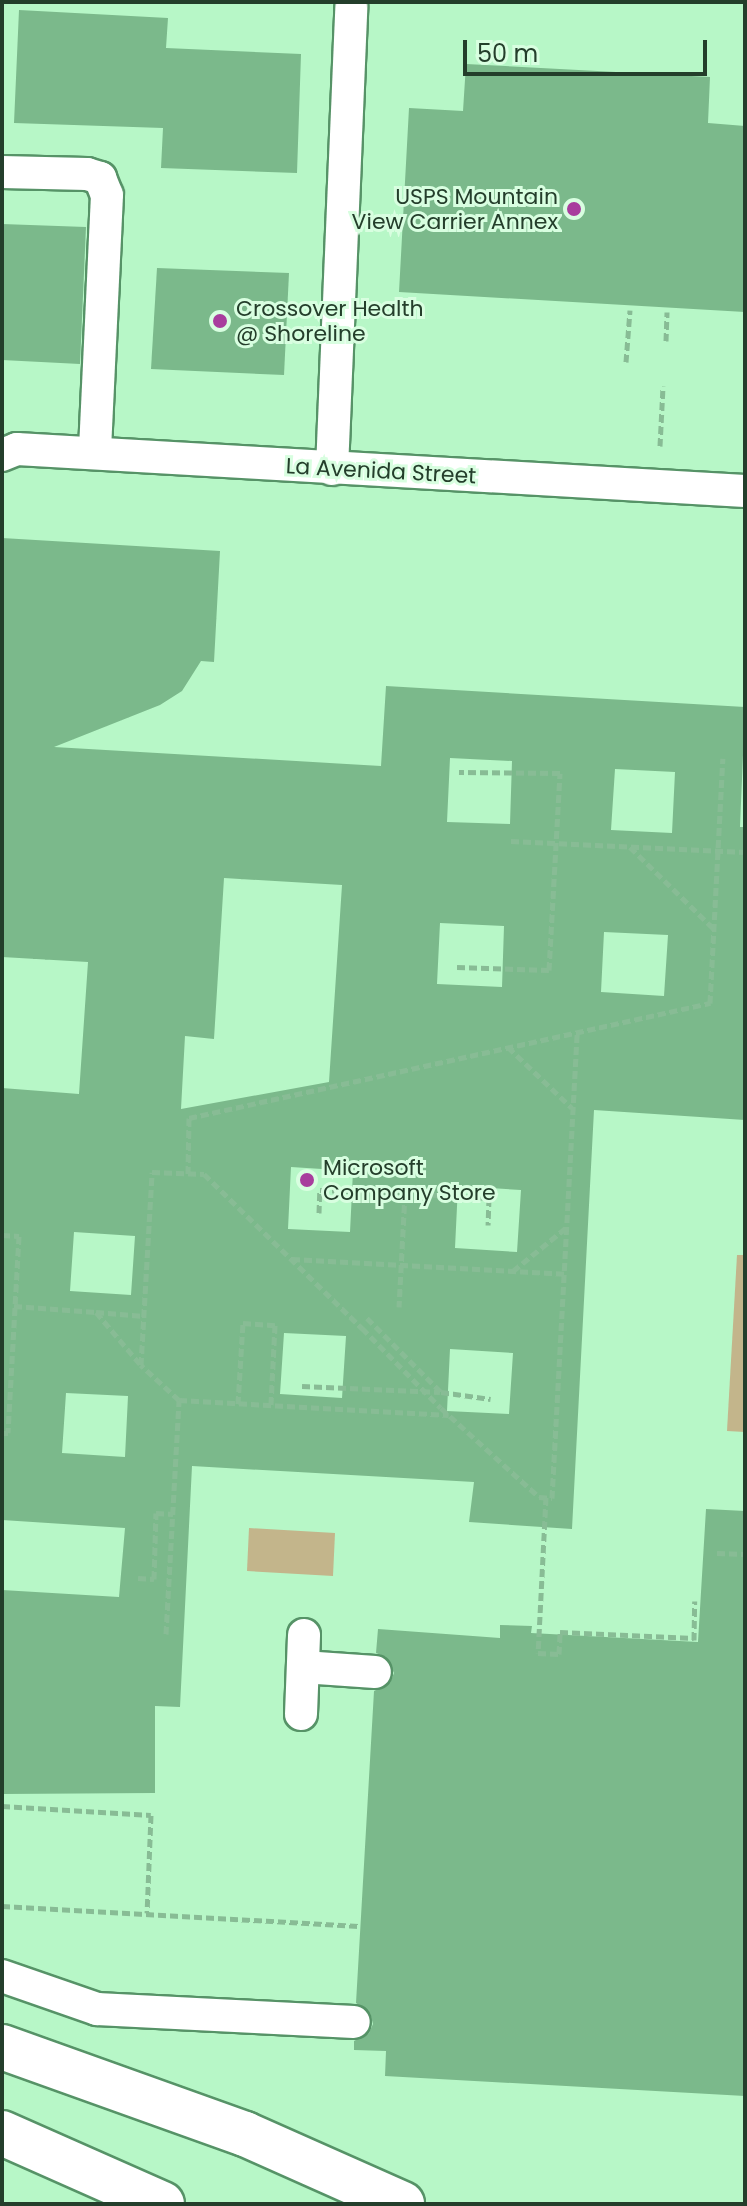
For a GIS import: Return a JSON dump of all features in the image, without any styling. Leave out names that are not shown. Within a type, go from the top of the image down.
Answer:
[{"type":"highway","points":[[2,2047],[245,2134],[402,2204]]},
{"type":"highway","points":[[2,2133],[162,2204]]},
{"type":"street","points":[[332,469],[351,7]]},
{"type":"street","points":[[2,172],[87,174],[100,178],[107,195],[95,453]]},
{"type":"street","name":"La Avenida Street","points":[[7,446],[332,469],[745,491]]},
{"type":"street","points":[[301,1714],[304,1651],[375,1672]]},
{"type":"street","points":[[2,1976],[97,2009],[354,2022]]},
{"type":"path","points":[[626,362],[630,310]]},
{"type":"path","points":[[666,341],[667,312]]},
{"type":"path","points":[[660,446],[663,386]]},
{"type":"path","points":[[188,1174],[189,1118],[710,1003],[723,758]]},
{"type":"path","points":[[457,967],[549,970],[560,773],[459,772]]},
{"type":"path","points":[[511,841],[745,852]]},
{"type":"path","points":[[630,847],[714,929]]},
{"type":"path","points":[[141,1365],[152,1172],[204,1174],[441,1408],[546,1497],[552,1498],[577,1032]]},
{"type":"path","points":[[508,1047],[573,1109]]},
{"type":"path","points":[[319,1213],[320,1190],[489,1198],[488,1225]]},
{"type":"path","points":[[399,1307],[405,1193]]},
{"type":"path","points":[[512,1271],[567,1227]]},
{"type":"path","points":[[2,1235],[19,1236],[8,1433],[2,1433]]},
{"type":"path","points":[[291,1259],[565,1274]]},
{"type":"path","points":[[14,1306],[144,1316]]},
{"type":"path","points":[[96,1312],[141,1365],[179,1400],[449,1415]]},
{"type":"path","points":[[367,1318],[441,1392]]},
{"type":"path","points":[[238,1404],[243,1323],[275,1325],[271,1405]]},
{"type":"path","points":[[302,1386],[441,1392],[491,1399]]},
{"type":"path","points":[[166,1634],[179,1400]]},
{"type":"path","points":[[546,1497],[538,1650],[559,1654],[560,1632],[694,1640],[695,1601]]},
{"type":"path","points":[[138,1578],[154,1579],[156,1513],[173,1514]]},
{"type":"path","points":[[717,1553],[745,1554]]},
{"type":"path","points":[[2,1806],[151,1815],[147,1913]]},
{"type":"path","points":[[2,1906],[358,1926]]},
{"type":"shaded area","points":[[737,1255],[745,1255],[745,1432],[727,1431]]},
{"type":"shaded area","points":[[249,1528],[335,1533],[333,1576],[247,1571]]},
{"type":"building","points":[[19,10],[168,18],[166,48],[301,54],[297,173],[161,168],[163,128],[14,123]]},
{"type":"building","name":"USPS Mountain View Carrier Annex","points":[[466,64],[710,77],[708,123],[745,126],[745,312],[399,292],[409,108],[463,111]]},
{"type":"building","points":[[2,224],[86,227],[80,364],[2,360]]},
{"type":"building","name":"Crossover Health @ Shoreline","points":[[157,268],[289,273],[284,375],[151,369]]},
{"type":"building","points":[[2,538],[220,551],[214,662],[201,661],[182,691],[160,705],[54,747],[381,766],[386,686],[745,707],[740,827],[745,827],[745,1120],[594,1110],[572,1529],[469,1522],[474,1482],[192,1466],[180,1707],[155,1706],[155,1793],[2,1794],[2,1590],[119,1597],[125,1528],[2,1520],[2,1088],[79,1094],[88,962],[2,957]],"holes":[[[450,758],[512,761],[510,824],[447,822]],[[615,769],[675,772],[672,833],[611,830]],[[224,878],[342,885],[329,1082],[181,1109],[185,1036],[214,1039]],[[440,923],[504,926],[502,987],[437,984]],[[604,932],[668,935],[664,996],[601,992]],[[291,1167],[353,1171],[350,1232],[288,1229]],[[458,1186],[521,1190],[517,1252],[455,1248]],[[74,1232],[135,1236],[131,1295],[70,1291]],[[284,1333],[346,1336],[342,1398],[280,1394]],[[450,1349],[513,1353],[509,1414],[447,1411]],[[66,1393],[128,1396],[125,1457],[62,1453]]]},
{"type":"building","points":[[706,1509],[745,1511],[745,2096],[385,2076],[386,2051],[354,2050],[354,2041],[369,2033],[373,2024],[370,2013],[356,2003],[374,1691],[390,1683],[394,1673],[386,1657],[376,1653],[378,1629],[500,1638],[500,1625],[532,1626],[531,1633],[698,1642]]},
{"type":"place","name":"USPS Mountain View Carrier Annex","points":[[574,209]]},
{"type":"place","name":"Crossover Health @ Shoreline","points":[[220,321]]},
{"type":"place","name":"Microsoft Company Store","points":[[307,1180]]}]
